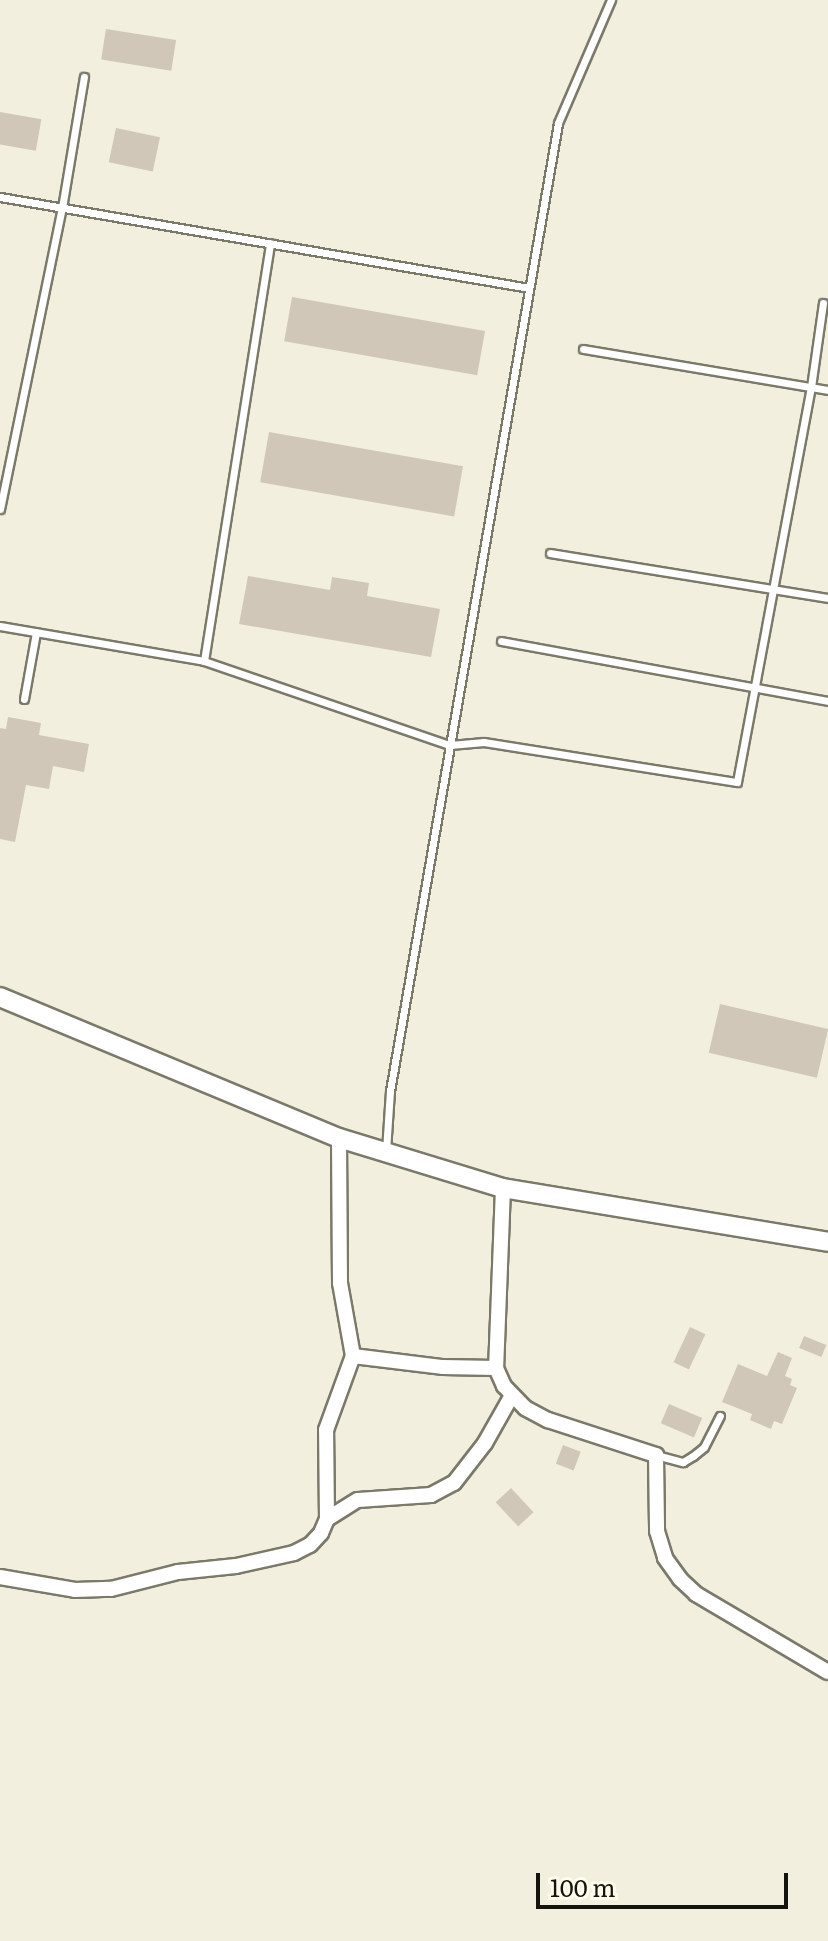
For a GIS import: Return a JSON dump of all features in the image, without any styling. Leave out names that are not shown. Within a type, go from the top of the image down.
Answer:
[{"type":"street","points":[[0,997],[339,1138],[503,1188],[828,1242]]},
{"type":"street","points":[[327,1519],[326,1430],[353,1356],[340,1274],[339,1138]]},
{"type":"street","points":[[503,1188],[496,1368],[511,1397],[548,1420],[656,1455],[657,1531],[665,1558],[680,1579],[705,1599],[828,1672]]},
{"type":"street","points":[[353,1356],[443,1367],[496,1368]]},
{"type":"street","points":[[0,1577],[75,1590],[111,1589],[178,1572],[236,1566],[294,1553],[310,1545],[327,1519],[358,1500],[431,1495],[454,1483],[478,1453],[511,1397]]},
{"type":"lane","points":[[386,1153],[390,1091],[558,123],[611,0]]},
{"type":"lane","points":[[0,509],[62,208],[84,77]]},
{"type":"lane","points":[[0,197],[529,288]]},
{"type":"lane","points":[[204,661],[270,243]]},
{"type":"lane","points":[[0,626],[204,661],[450,745],[484,742],[737,782],[811,387],[823,303]]},
{"type":"lane","points":[[583,349],[828,390]]},
{"type":"lane","points":[[550,553],[828,598]]},
{"type":"lane","points":[[24,699],[36,632]]},
{"type":"lane","points":[[501,641],[828,701]]},
{"type":"lane","points":[[656,1455],[683,1462],[693,1456],[704,1447],[720,1416]]},
{"type":"building","points":[[106,29],[176,40],[171,71],[101,60]]},
{"type":"building","points":[[0,112],[41,119],[36,151],[0,144]]},
{"type":"building","points":[[116,128],[160,137],[153,172],[109,162]]},
{"type":"building","points":[[292,297],[485,331],[477,375],[284,341]]},
{"type":"building","points":[[269,432],[463,466],[454,516],[260,482]]},
{"type":"building","points":[[248,576],[330,590],[332,577],[369,583],[367,596],[440,609],[431,657],[239,624]]},
{"type":"building","points":[[8,717],[41,723],[39,735],[89,744],[84,772],[53,766],[49,789],[26,785],[15,842],[0,839],[0,728],[6,729]]},
{"type":"building","points":[[720,1004],[828,1029],[817,1078],[709,1053]]},
{"type":"building","points":[[690,1327],[705,1334],[689,1370],[674,1362]]},
{"type":"building","points":[[804,1336],[826,1345],[821,1357],[799,1348]]},
{"type":"building","points":[[778,1352],[792,1358],[785,1376],[792,1379],[790,1385],[797,1388],[782,1424],[774,1421],[771,1429],[750,1420],[752,1414],[722,1402],[738,1364],[767,1376]]},
{"type":"building","points":[[669,1404],[702,1418],[694,1437],[661,1423]]},
{"type":"building","points":[[563,1445],[581,1452],[574,1470],[556,1464]]},
{"type":"building","points":[[511,1488],[534,1512],[518,1526],[496,1502]]}]
